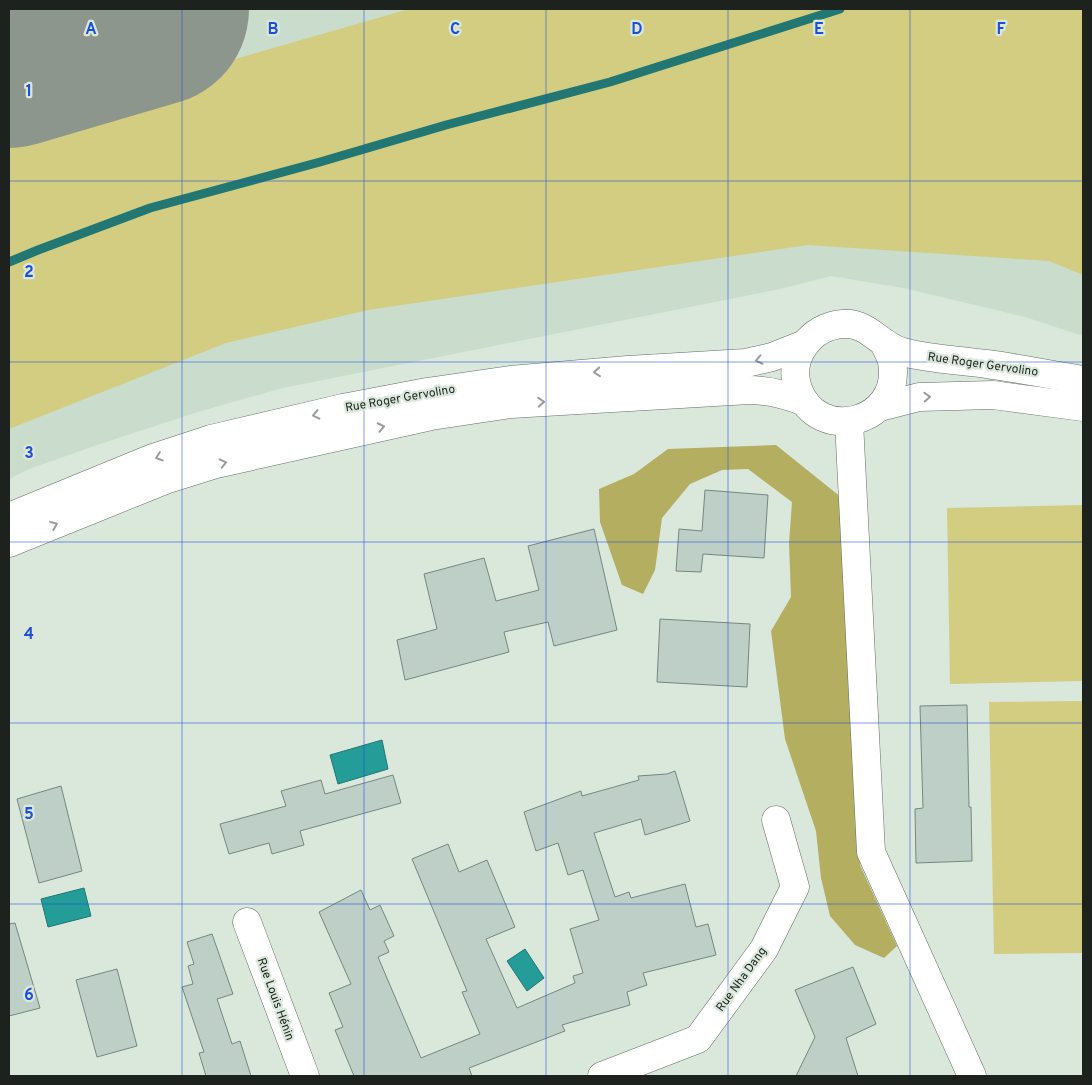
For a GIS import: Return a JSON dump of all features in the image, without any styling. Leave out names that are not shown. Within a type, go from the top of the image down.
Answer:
[{"type":"main road","points":[[880,407],[889,393],[893,377],[892,360],[885,345],[874,333],[860,326],[845,324],[829,326],[816,333],[805,344],[798,358],[796,373],[798,389],[805,402],[818,414],[833,421],[850,422],[866,417],[880,407],[919,397],[993,395],[1083,407]]},
{"type":"main road","name":"Rue Roger Gervolino","points":[[9,517],[145,462],[211,439],[343,408],[427,392],[510,380],[746,363],[772,357],[805,344]]},
{"type":"main road","name":"Rue Roger Gervolino","points":[[885,345],[902,352],[998,365],[1083,380]]},
{"type":"main road","name":"Rue Roger Gervolino","points":[[9,543],[165,480],[216,464],[431,416],[511,404],[749,390],[778,393],[805,402]]},
{"type":"main road","points":[[850,422],[871,852],[972,1076]]},
{"type":"main road","name":"Rue Nha Dang","points":[[602,1076],[698,1039],[764,949],[795,887],[776,820]]},
{"type":"main road","name":"Rue Louis Hénin","points":[[247,922],[305,1076]]},
{"type":"shaded area","points":[[9,9],[1083,9],[1083,336],[1025,317],[903,288],[831,276],[780,289],[283,388],[198,412],[103,443],[29,469],[9,479]]},
{"type":"shaded area","points":[[409,9],[1083,9],[1083,275],[1049,261],[808,245],[368,310],[226,343],[9,429],[9,124]]},
{"type":"shaded area","points":[[776,445],[847,502],[860,865],[897,946],[884,958],[855,945],[830,916],[821,878],[816,831],[785,739],[771,631],[791,597],[789,543],[792,502],[748,469],[722,470],[690,484],[662,518],[655,570],[643,594],[622,585],[600,522],[599,489],[634,474],[668,449]]},
{"type":"shaded area","points":[[1083,505],[1083,681],[950,684],[947,508]]},
{"type":"shaded area","points":[[1083,701],[1083,953],[994,954],[989,702]]},
{"type":"water","points":[[382,740],[388,769],[338,784],[330,755]]},
{"type":"water","points":[[84,888],[91,916],[48,927],[41,899]]},
{"type":"water","points":[[525,949],[544,978],[527,991],[507,961]]},
{"type":"building","points":[[705,490],[768,495],[764,558],[703,554],[701,572],[676,571],[679,529],[702,531]]},
{"type":"building","points":[[594,529],[617,630],[554,646],[548,622],[504,632],[509,652],[405,680],[397,640],[437,629],[424,574],[484,558],[496,601],[539,590],[528,546]]},
{"type":"building","points":[[660,619],[750,624],[747,687],[657,682]]},
{"type":"building","points":[[967,705],[972,861],[916,863],[915,809],[923,808],[920,706]]},
{"type":"building","points":[[675,771],[690,821],[645,835],[641,819],[594,833],[615,897],[629,892],[631,898],[685,884],[696,927],[708,924],[716,955],[643,973],[647,985],[627,992],[630,1005],[562,1025],[565,1031],[469,1068],[472,1076],[354,1076],[335,1030],[343,1027],[329,993],[351,984],[319,912],[361,890],[370,910],[380,905],[394,936],[384,941],[389,952],[378,957],[421,1058],[480,1034],[462,992],[467,991],[412,859],[448,844],[459,872],[487,860],[515,927],[486,939],[517,1008],[575,983],[573,976],[583,973],[570,929],[599,920],[583,870],[568,875],[558,843],[536,851],[524,812],[581,791],[582,796],[639,780],[638,776],[667,774]]},
{"type":"building","points":[[393,775],[401,803],[300,831],[304,845],[272,854],[269,843],[229,854],[220,824],[286,806],[281,791],[321,780],[325,794]]},
{"type":"building","points":[[61,786],[82,871],[39,883],[17,799]]},
{"type":"building","points":[[15,923],[40,1008],[9,1016],[9,924]]},
{"type":"building","points":[[212,934],[233,994],[217,999],[232,1044],[240,1041],[251,1076],[206,1076],[199,1053],[204,1052],[182,987],[193,984],[188,966],[194,964],[187,942]]},
{"type":"building","points":[[853,967],[876,1024],[846,1038],[858,1076],[796,1076],[815,1037],[795,990]]},
{"type":"building","points":[[117,969],[137,1046],[97,1057],[76,980]]},
{"type":"waterway","points":[[9,262],[150,208],[320,162],[446,125],[610,82],[840,9]]},
{"type":"runway","points":[[9,51],[152,9]]}]
